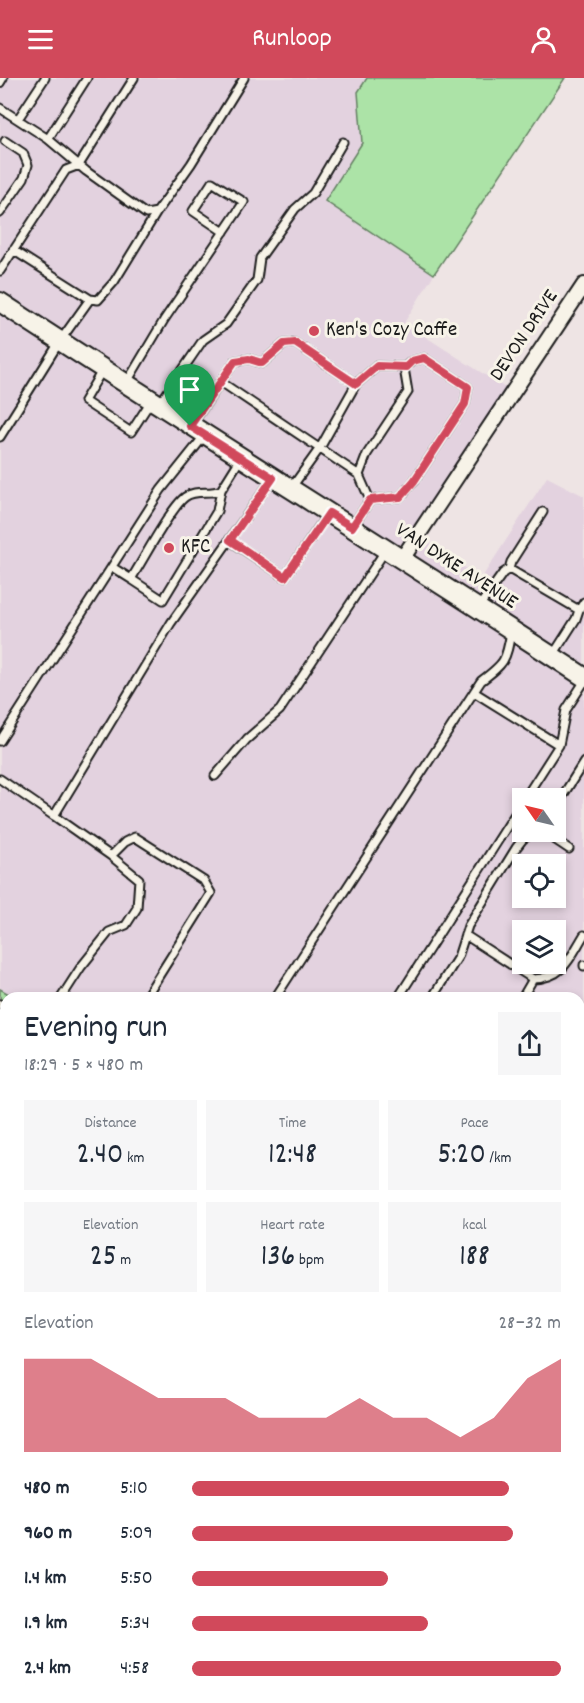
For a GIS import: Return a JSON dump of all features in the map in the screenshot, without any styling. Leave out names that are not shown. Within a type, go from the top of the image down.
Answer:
[{"type":"main road","name":"VAN DYKE AVENUE","points":[[2,307],[60,341],[584,677]]},
{"type":"street","name":"DEVON DRIVE","points":[[395,554],[584,285]]},
{"type":"lane","points":[[0,83],[3,78]]},
{"type":"lane","points":[[18,120],[45,78]]},
{"type":"lane","points":[[48,139],[87,78]]},
{"type":"lane","points":[[0,271],[66,170],[79,165],[134,78]]},
{"type":"lane","points":[[14,250],[90,299],[99,300],[114,282],[244,78]]},
{"type":"lane","points":[[0,108],[48,139],[79,165],[146,214],[157,212]]},
{"type":"lane","points":[[0,213],[24,178],[28,165],[23,153],[5,141]]},
{"type":"lane","points":[[104,369],[84,401],[131,432],[203,340],[226,324],[257,280],[260,258],[295,209],[313,193],[343,142]]},
{"type":"lane","points":[[125,384],[164,320],[224,232],[244,202],[212,182],[193,211],[224,232]]},
{"type":"lane","points":[[0,437],[60,341],[90,299]]},
{"type":"lane","points":[[0,741],[198,431],[220,382],[235,361],[249,359],[262,363],[284,344],[295,343],[356,384]]},
{"type":"lane","points":[[359,475],[367,454],[408,392],[404,368],[412,361],[424,358],[468,387],[465,404],[414,481],[400,497],[370,500]]},
{"type":"lane","points":[[291,489],[320,448],[356,384],[377,366],[406,367]]},
{"type":"lane","points":[[220,382],[359,475],[370,500]]},
{"type":"lane","points":[[112,567],[163,600],[217,511],[221,490],[241,458]]},
{"type":"lane","points":[[54,816],[171,623],[273,478]]},
{"type":"lane","points":[[131,579],[184,497],[200,491],[215,493],[221,490]]},
{"type":"lane","points":[[352,527],[370,500]]},
{"type":"lane","points":[[510,569],[511,562],[543,512]]},
{"type":"lane","points":[[230,540],[285,577],[329,513]]},
{"type":"lane","points":[[215,776],[247,739],[280,710],[395,554]]},
{"type":"lane","points":[[478,608],[503,573],[510,569]]},
{"type":"lane","points":[[510,569],[579,610]]},
{"type":"lane","points":[[553,656],[584,602]]},
{"type":"lane","points":[[279,992],[481,681],[502,664],[508,654],[512,630]]},
{"type":"lane","points":[[532,788],[560,745],[566,710],[584,682]]},
{"type":"lane","points":[[474,692],[560,745]]},
{"type":"lane","points":[[566,790],[584,762]]},
{"type":"lane","points":[[0,779],[111,856],[138,879],[137,908],[126,925],[109,932],[81,967],[66,992]]},
{"type":"lane","points":[[402,992],[512,819]]},
{"type":"lane","points":[[111,856],[125,842],[135,837],[204,881],[211,893],[149,992]]},
{"type":"lane","points":[[436,992],[458,957],[468,926],[521,842]]},
{"type":"lane","points":[[558,842],[569,849]]},
{"type":"lane","points":[[465,935],[533,979],[555,975],[563,970],[584,935]]},
{"type":"lane","points":[[525,992],[533,979]]},
{"type":"shaded area","points":[[0,78],[366,78],[358,92],[362,143],[325,201],[434,274],[404,323],[513,393],[418,535],[481,579],[547,477],[584,496],[584,992],[5,992],[0,989]]},
{"type":"green space","points":[[367,78],[565,78],[434,274],[325,201],[362,143],[358,92]]},
{"type":"place","name":"Ken's Cozy Caffe","points":[[314,331]]},
{"type":"place","name":"KFC","points":[[169,548]]},
{"type":"route","points":[[295,343],[356,384],[377,366],[406,367],[412,361],[424,358],[468,387],[465,404],[414,481],[400,497],[370,500],[352,527],[329,513],[285,577],[230,540],[273,478],[190,426],[235,361],[249,359],[262,363],[284,344],[295,343]]}]
